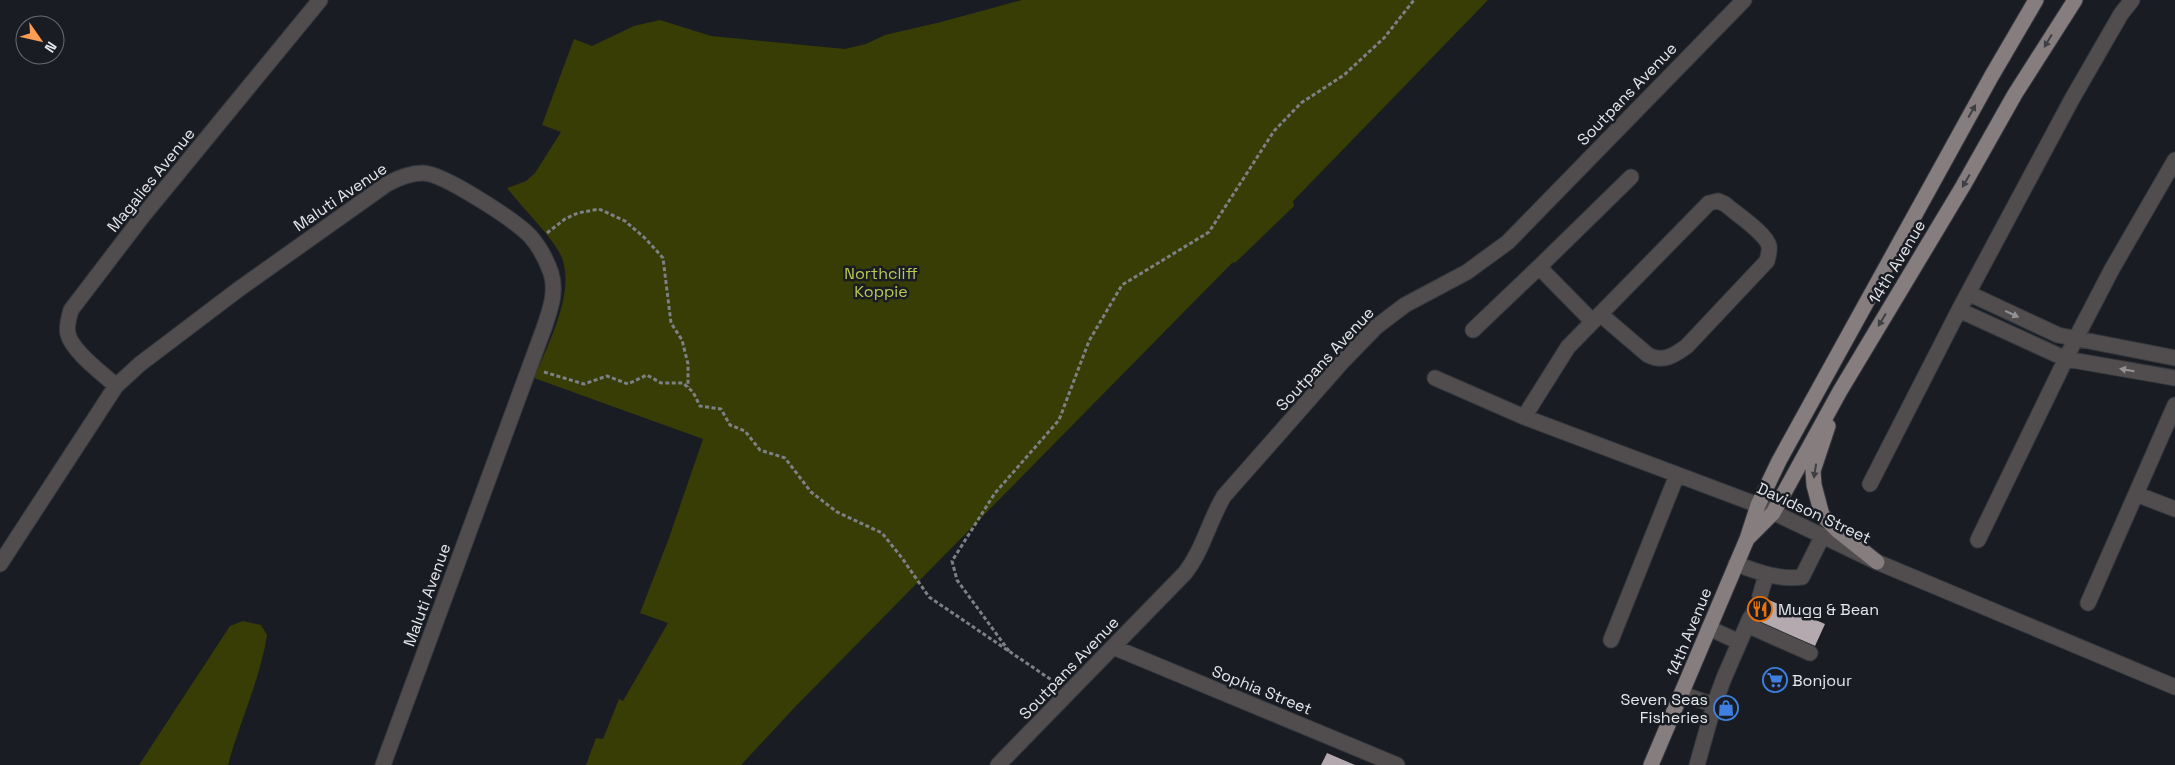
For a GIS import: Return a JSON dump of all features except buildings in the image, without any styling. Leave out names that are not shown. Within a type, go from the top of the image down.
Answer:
[{"type":"main road","name":"14th Avenue","points":[[1651,765],[1747,539],[1758,505],[1779,462],[1926,194],[2036,0]]},
{"type":"main road","name":"14th Avenue","points":[[1747,539],[1773,513],[1840,391],[1963,186],[2015,94],[2075,0]]},
{"type":"main road","points":[[1840,391],[1814,471],[1814,485],[1822,515],[1838,531],[1877,562]]},
{"type":"street","name":"Magalies Avenue","points":[[116,386],[73,345],[68,333],[68,319],[71,310],[142,216],[320,0]]},
{"type":"street","name":"Soutpans Avenue","points":[[998,765],[1191,566],[1204,542],[1217,508],[1224,496],[1369,334],[1389,316],[1467,272],[1508,242],[1744,0]]},
{"type":"street","points":[[1870,484],[1959,310],[2077,90],[2121,14],[2132,0]]},
{"type":"street","points":[[1978,540],[2075,340],[2112,269],[2175,160]]},
{"type":"street","name":"Maluti Avenue","points":[[0,564],[116,386],[140,364],[239,289],[387,184],[403,176],[422,173],[445,179],[481,201],[529,235],[546,261],[551,274],[553,294],[550,310],[530,366],[383,765]]},
{"type":"street","points":[[1473,330],[1630,176]]},
{"type":"street","points":[[1524,417],[1568,347],[1596,318],[1714,201],[1725,204],[1762,235],[1769,244],[1767,261],[1687,346],[1675,355],[1664,359],[1654,359],[1648,356],[1596,318],[1539,267]]},
{"type":"street","points":[[1968,293],[2058,335],[2075,340],[2175,358]]},
{"type":"street","points":[[1959,310],[2066,359],[2175,378]]},
{"type":"street","name":"Davidson Street","points":[[1435,378],[1524,417],[1758,505],[1877,562],[2175,687]]},
{"type":"street","points":[[2088,602],[2175,405]]},
{"type":"street","points":[[1611,640],[1677,475]]},
{"type":"street","points":[[2136,494],[2175,509]]},
{"type":"street","points":[[1736,564],[1766,575],[1791,578],[1804,576],[1822,537]]},
{"type":"street","points":[[1760,596],[1766,575]]},
{"type":"street","points":[[1697,765],[1714,705],[1749,621],[1810,652]]},
{"type":"street","points":[[1709,628],[1739,642]]},
{"type":"street","name":"Sophia Street","points":[[1113,647],[1397,765]]},
{"type":"street","points":[[1682,694],[1714,705]]},
{"type":"path","points":[[1009,650],[957,580],[952,561],[996,493],[1059,420],[1089,341],[1122,285],[1209,232],[1274,131],[1301,103],[1344,75],[1384,38],[1414,0]]},
{"type":"path","points":[[533,240],[548,233],[565,219],[578,213],[599,209],[625,221],[646,239],[662,258],[671,322],[682,340],[688,364],[688,388]]},
{"type":"path","points":[[530,366],[561,379],[584,384],[607,376],[628,384],[647,376],[662,383],[683,383],[694,392],[700,406],[721,409],[730,425],[745,431],[760,450],[785,458],[811,492],[837,512],[882,533],[929,597],[1070,692]]},
{"type":"green space","name":"Northcliff Koppie","points":[[1022,0],[1488,0],[1293,201],[1294,206],[1236,262],[1232,263],[794,708],[741,765],[586,765],[596,738],[603,739],[619,699],[623,701],[668,623],[640,613],[669,538],[703,439],[534,378],[560,314],[566,280],[564,264],[558,250],[540,226],[507,188],[526,181],[535,173],[561,132],[542,125],[574,39],[592,46],[634,26],[660,20],[711,36],[845,49],[866,44],[885,35]]},
{"type":"green space","points":[[243,621],[261,625],[267,635],[260,668],[228,765],[139,765],[230,626]]},
{"type":"tunnel","points":[[1750,618],[1760,596]]},
{"type":"place","name":"Mugg & Bean","points":[[1760,609]]},
{"type":"place","name":"Bonjour","points":[[1775,680]]},
{"type":"place","name":"Seven Seas Fisheries","points":[[1726,708]]}]
